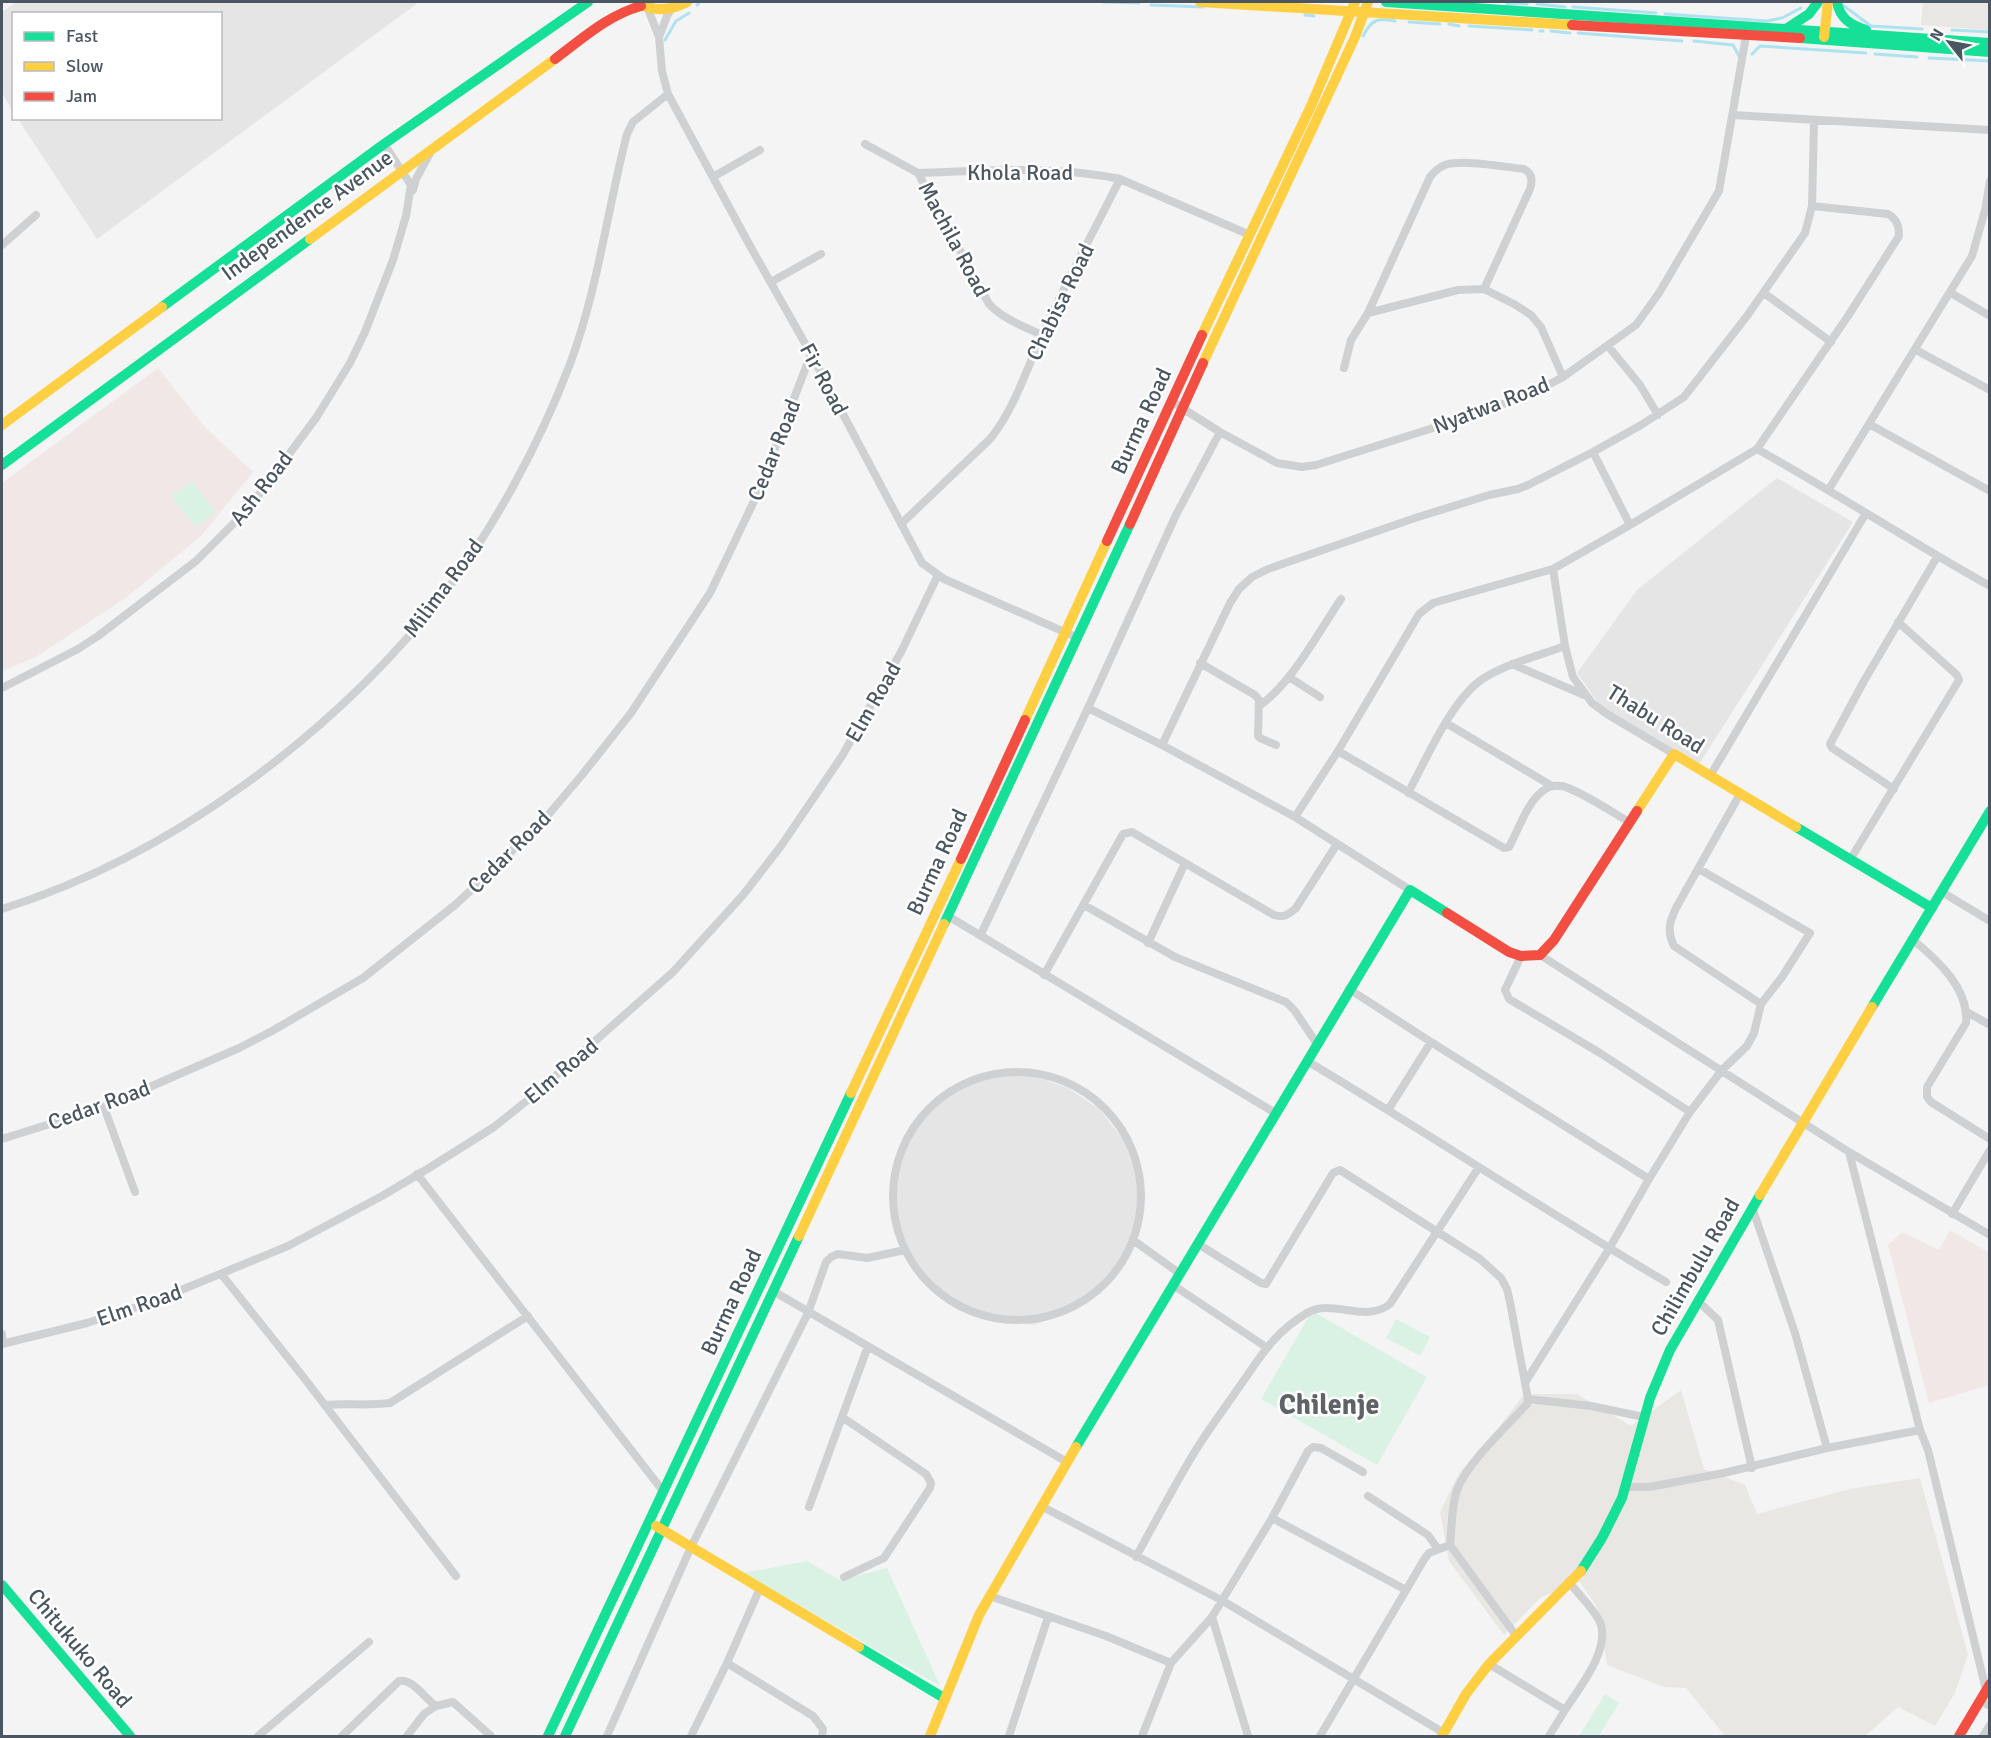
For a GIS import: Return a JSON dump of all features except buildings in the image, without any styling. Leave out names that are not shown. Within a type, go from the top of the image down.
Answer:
[{"type":"main road","name":"Independence Avenue","points":[[2,425],[384,144],[588,2]]},
{"type":"main road","name":"Independence Avenue","points":[[2,465],[607,21],[626,10],[641,5],[660,10],[687,2]]},
{"type":"main road","points":[[1200,2],[1352,6],[1747,31],[1989,52]]},
{"type":"main road","points":[[1386,2],[1747,31],[1786,29],[1824,36],[1884,35],[1989,43]]},
{"type":"main road","points":[[1786,29],[1810,14],[1818,2]]},
{"type":"main road","points":[[1824,36],[1828,2]]},
{"type":"main road","points":[[1837,2],[1838,12],[1854,27],[1884,35]]},
{"type":"main road","name":"Burma Road","points":[[548,1737],[1065,633],[1171,401],[1311,106],[1343,33],[1352,6]]},
{"type":"main road","name":"Burma Road","points":[[565,1737],[1078,638],[1367,7]]},
{"type":"main road","points":[[930,1737],[969,1636],[1041,1506],[1410,890],[1509,952],[1521,956],[1540,955],[1554,940],[1674,753]]},
{"type":"main road","name":"Thabu Road","points":[[1674,753],[1932,908]]},
{"type":"main road","name":"Chilimbulu Road","points":[[1443,1735],[1466,1695],[1489,1664],[1582,1570],[1602,1538],[1625,1487],[1644,1417],[1663,1364],[1752,1207],[1989,811]]},
{"type":"main road","points":[[649,1522],[944,1698]]},
{"type":"main road","name":"Chitukuko Road","points":[[2,1586],[130,1737]]},
{"type":"main road","points":[[1959,1737],[1984,1704],[1988,1687]]},
{"type":"street","name":"Fir Road","points":[[641,5],[659,37],[662,71],[668,94],[748,244],[811,354],[922,563],[938,575],[1078,638]]},
{"type":"street","name":"Fir Road","points":[[659,37],[672,8]]},
{"type":"street","name":"Nyatwa Road","points":[[1171,401],[1220,432],[1277,463],[1302,467],[1389,443],[1471,416],[1533,393],[1563,377],[1636,325],[1646,313],[1719,191],[1747,31]]},
{"type":"street","name":"Milima Road","points":[[2,909],[41,896],[133,853],[189,821],[262,772],[331,716],[425,617],[482,538],[534,447],[552,409],[583,328],[597,276],[627,134],[633,122],[668,94]]},
{"type":"street","points":[[1733,115],[1989,130]]},
{"type":"street","points":[[1162,745],[1230,603],[1239,589],[1252,577],[1290,561],[1415,518],[1489,495],[1518,489],[1593,452],[1658,415],[1690,392],[1764,293],[1804,232],[1812,206],[1814,121]]},
{"type":"street","points":[[384,144],[411,185],[411,197]]},
{"type":"street","name":"Machila Road","points":[[865,144],[918,173],[988,304],[996,313],[1042,335]]},
{"type":"street","name":"Ash Road","points":[[2,688],[78,649],[98,636],[195,561],[248,509],[316,418],[350,363],[382,289],[420,171],[435,146]]},
{"type":"street","points":[[713,177],[760,150]]},
{"type":"street","points":[[1344,368],[1351,340],[1368,313],[1430,177],[1447,164],[1524,169],[1532,178],[1530,189],[1484,289]]},
{"type":"street","name":"Khola Road","points":[[918,173],[1081,172],[1120,179]]},
{"type":"street","points":[[1120,179],[1250,236]]},
{"type":"street","name":"Chabisa Road","points":[[902,524],[991,438],[1001,424],[1011,408],[1042,335],[1120,179]]},
{"type":"street","points":[[1829,489],[1972,256],[1987,210],[1989,181]]},
{"type":"street","points":[[1295,818],[1338,751],[1419,614],[1426,607],[1433,603],[1552,569],[1757,448],[1831,342],[1899,236],[1898,223],[1888,214],[1812,206]]},
{"type":"street","points":[[2,245],[36,215]]},
{"type":"street","points":[[771,282],[821,254]]},
{"type":"street","points":[[1368,313],[1458,290],[1484,289],[1531,315],[1541,327],[1563,377]]},
{"type":"street","points":[[1951,292],[1989,316]]},
{"type":"street","points":[[1764,293],[1831,342]]},
{"type":"street","points":[[1608,346],[1640,385],[1658,415]]},
{"type":"street","points":[[1916,350],[1989,390]]},
{"type":"street","name":"Cedar Road","points":[[2,1139],[104,1107],[239,1048],[363,978],[455,905],[492,870],[548,815],[631,713],[710,593],[757,495],[811,354]]},
{"type":"street","points":[[1869,424],[1989,491]]},
{"type":"street","points":[[981,934],[1172,525],[1220,432]]},
{"type":"street","points":[[1757,448],[1989,586]]},
{"type":"street","points":[[1593,452],[1630,525]]},
{"type":"street","points":[[1710,776],[1866,513]]},
{"type":"street","points":[[1894,789],[1832,748],[1830,744],[1937,556]]},
{"type":"street","name":"Thabu Road","points":[[1552,569],[1565,646],[1573,677],[1586,695],[1607,714],[1674,753]]},
{"type":"street","name":"Elm Road","points":[[2,1344],[87,1323],[152,1302],[288,1246],[382,1196],[494,1127],[534,1095],[674,972],[736,903],[781,846],[842,756],[902,652],[938,575]]},
{"type":"street","points":[[1259,706],[1275,694],[1341,598]]},
{"type":"street","points":[[1850,860],[1959,680],[1957,675],[1898,622]]},
{"type":"street","points":[[1408,793],[1446,723],[1465,695],[1481,680],[1512,664],[1565,646]]},
{"type":"street","points":[[1200,663],[1255,695],[1259,700],[1258,736],[1276,745]]},
{"type":"street","points":[[1512,664],[1586,695]]},
{"type":"street","points":[[1288,676],[1320,697]]},
{"type":"street","points":[[1088,708],[1162,745],[1295,818],[1410,890]]},
{"type":"street","points":[[1446,723],[1552,786]]},
{"type":"street","points":[[1338,751],[1506,849],[1537,797],[1552,786],[1561,786],[1573,791],[1629,822]]},
{"type":"street","points":[[1740,794],[1670,922],[1669,936],[1674,946],[1761,1004]]},
{"type":"street","points":[[1044,975],[1123,834],[1127,832],[1132,832],[1280,917],[1288,916],[1296,909],[1337,844]]},
{"type":"street","points":[[1148,943],[1185,863]]},
{"type":"street","points":[[1526,1381],[1609,1250],[1690,1112],[1722,1070],[1747,1046],[1754,1033],[1761,1004],[1782,977],[1810,933],[1699,869]]},
{"type":"street","points":[[1942,892],[1989,921]]},
{"type":"street","points":[[1084,905],[1148,943],[1198,968],[1286,1002],[1295,1011],[1317,1044]]},
{"type":"street","points":[[948,916],[1277,1114]]},
{"type":"street","points":[[1913,940],[1939,962],[1965,1003],[1967,1012],[1966,1023],[1961,1034],[1926,1092],[1931,1102],[1989,1139]]},
{"type":"street","points":[[1540,955],[1802,1123],[1989,1235]]},
{"type":"street","points":[[1521,956],[1505,990],[1509,999],[1600,1053],[1690,1112]]},
{"type":"street","points":[[1349,989],[1649,1179]]},
{"type":"street","points":[[1967,1012],[1989,1025]]},
{"type":"street","points":[[1388,1110],[1431,1042]]},
{"type":"street","points":[[1307,1061],[1609,1250],[1666,1282]]},
{"type":"street","points":[[1013,1073],[1038,1074],[1070,1084],[1098,1102],[1121,1127],[1135,1157],[1139,1174],[1141,1207],[1133,1240],[1119,1266],[1101,1288],[1085,1300],[1069,1309],[1031,1320],[1012,1321],[974,1313],[941,1294],[927,1281],[905,1250],[897,1226],[894,1201],[897,1167],[910,1136],[930,1109],[957,1089],[988,1076],[1013,1073]]},
{"type":"street","points":[[104,1107],[135,1192]]},
{"type":"street","points":[[1952,1214],[1989,1150]]},
{"type":"street","points":[[1849,1152],[1988,1687]]},
{"type":"street","points":[[1136,1557],[1192,1456],[1266,1347],[1291,1324],[1314,1309],[1375,1311],[1390,1304],[1479,1167]]},
{"type":"street","points":[[1198,1244],[1266,1284],[1336,1170],[1340,1170],[1480,1259],[1501,1278],[1510,1302],[1528,1399],[1527,1404],[1475,1461],[1460,1483],[1454,1505],[1450,1545],[1517,1637]]},
{"type":"street","points":[[417,1174],[663,1491]]},
{"type":"street","points":[[1752,1207],[1795,1333],[1827,1448]]},
{"type":"street","points":[[1133,1240],[1179,1274]]},
{"type":"street","points":[[607,1737],[691,1548],[808,1313],[826,1262],[838,1254],[867,1258],[905,1250]]},
{"type":"street","points":[[222,1275],[456,1576]]},
{"type":"street","points":[[1173,1285],[1266,1347]]},
{"type":"street","points":[[773,1291],[1067,1462]]},
{"type":"street","points":[[1698,1301],[1718,1320],[1752,1468]]},
{"type":"street","points":[[325,1405],[370,1406],[390,1402],[528,1316]]},
{"type":"street","points":[[2,1334],[2,1344]]},
{"type":"street","points":[[809,1506],[867,1346]]},
{"type":"street","points":[[1528,1399],[1592,1406],[1644,1417]]},
{"type":"street","points":[[842,1417],[926,1474],[931,1483],[884,1558],[844,1576]]},
{"type":"street","points":[[1625,1487],[1649,1487],[1752,1468],[1827,1448],[1920,1430]]},
{"type":"street","points":[[1142,1737],[1171,1663],[1212,1617],[1223,1601],[1308,1451],[1313,1447],[1321,1448],[1363,1472]]},
{"type":"street","points":[[1368,1496],[1428,1535],[1438,1549]]},
{"type":"street","points":[[1041,1506],[1223,1601],[1355,1679],[1443,1735]]},
{"type":"street","points":[[1272,1518],[1406,1590]]},
{"type":"street","points":[[1320,1737],[1429,1553],[1450,1545]]},
{"type":"street","points":[[1550,1737],[1600,1654],[1603,1641],[1599,1620],[1570,1583]]},
{"type":"street","points":[[691,1736],[760,1588]]},
{"type":"street","points":[[990,1596],[1106,1636],[1171,1663]]},
{"type":"street","points":[[1009,1737],[1048,1617]]},
{"type":"street","points":[[1212,1617],[1248,1737]]},
{"type":"street","points":[[258,1737],[369,1642]]},
{"type":"street","points":[[727,1663],[813,1716],[823,1729],[822,1737]]},
{"type":"street","points":[[1489,1664],[1565,1710]]},
{"type":"street","points":[[342,1737],[399,1681],[408,1681],[436,1706]]},
{"type":"street","points":[[407,1737],[424,1714],[436,1706],[453,1702],[491,1737]]},
{"type":"street","points":[[1983,1737],[1989,1725]]},
{"type":"shaded area","points":[[16,2],[419,2],[97,239],[19,120],[222,120],[222,12],[12,12],[12,110],[2,93],[2,12]]},
{"type":"shaded area","points":[[1923,2],[1989,2],[1989,30],[1921,25]]},
{"type":"shaded area","points":[[158,368],[204,426],[253,472],[202,535],[127,597],[36,657],[2,671],[2,483]]},
{"type":"shaded area","points":[[1777,478],[1853,522],[1698,766],[1601,707],[1577,673],[1637,590]]},
{"type":"shaded area","points":[[1023,1072],[1068,1088],[1099,1109],[1126,1143],[1142,1191],[1141,1212],[1134,1237],[1128,1252],[1109,1282],[1075,1310],[1034,1325],[984,1317],[951,1302],[922,1280],[902,1251],[893,1218],[892,1191],[898,1154],[921,1118],[952,1091],[979,1074]]},
{"type":"shaded area","points":[[1950,1230],[1989,1253],[1989,1385],[1929,1403],[1888,1245],[1902,1232],[1939,1250]]},
{"type":"shaded area","points":[[1681,1390],[1704,1469],[1745,1485],[1757,1514],[1850,1489],[1920,1478],[1968,1655],[1955,1693],[1935,1726],[1898,1707],[1865,1736],[1725,1736],[1686,1688],[1664,1687],[1607,1665],[1598,1609],[1580,1582],[1541,1597],[1504,1635],[1449,1561],[1440,1512],[1459,1473],[1497,1430],[1524,1394],[1577,1394],[1631,1426]]},
{"type":"green space","points":[[192,481],[216,512],[195,527],[171,496]]},
{"type":"green space","points":[[1312,1311],[1427,1377],[1377,1465],[1261,1399]]},
{"type":"green space","points":[[1396,1319],[1430,1337],[1420,1356],[1386,1338]]},
{"type":"green space","points":[[807,1561],[840,1580],[887,1568],[940,1686],[743,1573]]},
{"type":"green space","points":[[1605,1694],[1619,1703],[1599,1736],[1579,1736]]},
{"type":"waterway","points":[[697,5],[700,2]]},
{"type":"waterway","points":[[1103,2],[1139,3]]},
{"type":"waterway","points":[[1507,4],[1527,4]]},
{"type":"waterway","points":[[1537,4],[1565,7]]},
{"type":"waterway","points":[[1151,5],[1203,7]]},
{"type":"waterway","points":[[1844,6],[1871,26],[1922,29]]},
{"type":"waterway","points":[[1573,7],[1656,13]]},
{"type":"waterway","points":[[1665,14],[1767,21],[1782,18],[1801,8]]},
{"type":"waterway","points":[[665,40],[676,21],[689,13]]},
{"type":"waterway","points":[[1305,15],[1314,16]]},
{"type":"waterway","points":[[1363,36],[1369,26],[1376,21],[1395,21]]},
{"type":"waterway","points":[[1409,22],[1440,24]]},
{"type":"waterway","points":[[1449,24],[1459,26]]},
{"type":"waterway","points":[[1469,26],[1532,30]]},
{"type":"waterway","points":[[1952,30],[1990,32]]},
{"type":"waterway","points":[[1551,31],[1570,33]]},
{"type":"waterway","points":[[1578,33],[1682,41]]},
{"type":"waterway","points":[[1694,41],[1733,45],[1739,56]]},
{"type":"waterway","points":[[1752,54],[1760,46],[1866,53]]},
{"type":"waterway","points":[[1875,54],[1917,57]]},
{"type":"waterway","points":[[1929,58],[1990,61]]},
{"type":"traffic: fast","points":[[162,307],[384,144],[588,2]]},
{"type":"traffic: fast","points":[[1386,2],[1990,43]]},
{"type":"traffic: fast","points":[[1786,29],[1809,14],[1818,2]]},
{"type":"traffic: fast","points":[[1837,2],[1838,8],[1847,20],[1866,30]]},
{"type":"traffic: fast","points":[[1800,38],[1990,52]]},
{"type":"traffic: fast","points":[[2,465],[310,239]]},
{"type":"traffic: fast","points":[[944,924],[1130,524]]},
{"type":"traffic: fast","points":[[1872,1007],[1990,811]]},
{"type":"traffic: fast","points":[[1796,827],[1932,908]]},
{"type":"traffic: fast","points":[[1076,1447],[1410,890],[1447,913]]},
{"type":"traffic: fast","points":[[548,1736],[851,1093]]},
{"type":"traffic: fast","points":[[1581,1571],[1602,1538],[1622,1498],[1650,1398],[1670,1350],[1760,1195]]},
{"type":"traffic: fast","points":[[565,1736],[799,1236]]},
{"type":"traffic: fast","points":[[2,1585],[130,1736]]},
{"type":"traffic: fast","points":[[859,1647],[944,1698]]},
{"type":"traffic: slow","points":[[637,3],[650,8],[662,9],[687,2]]},
{"type":"traffic: slow","points":[[1200,2],[1572,25]]},
{"type":"traffic: slow","points":[[1202,335],[1311,106],[1355,2]]},
{"type":"traffic: slow","points":[[1203,363],[1355,37],[1368,2]]},
{"type":"traffic: slow","points":[[1824,37],[1828,2]]},
{"type":"traffic: slow","points":[[310,239],[555,59]]},
{"type":"traffic: slow","points":[[2,425],[162,307]]},
{"type":"traffic: slow","points":[[1025,720],[1107,541]]},
{"type":"traffic: slow","points":[[1637,811],[1674,754],[1796,827]]},
{"type":"traffic: slow","points":[[851,1093],[961,859]]},
{"type":"traffic: slow","points":[[799,1236],[944,924]]},
{"type":"traffic: slow","points":[[1760,1195],[1872,1007]]},
{"type":"traffic: slow","points":[[930,1736],[979,1615],[1076,1447]]},
{"type":"traffic: slow","points":[[656,1526],[859,1647]]},
{"type":"traffic: slow","points":[[1442,1736],[1466,1694],[1489,1664],[1581,1571]]},
{"type":"traffic: jam","points":[[555,59],[606,21],[641,6]]},
{"type":"traffic: jam","points":[[1572,25],[1800,38]]},
{"type":"traffic: jam","points":[[1107,541],[1202,335]]},
{"type":"traffic: jam","points":[[1130,524],[1203,363]]},
{"type":"traffic: jam","points":[[961,859],[1025,720]]},
{"type":"traffic: jam","points":[[1447,913],[1509,952],[1521,956],[1540,955],[1554,940],[1637,811]]},
{"type":"traffic: jam","points":[[1959,1736],[1990,1684]]},
{"type":"district","name":"Chilenje","points":[[1329,1405]]}]
